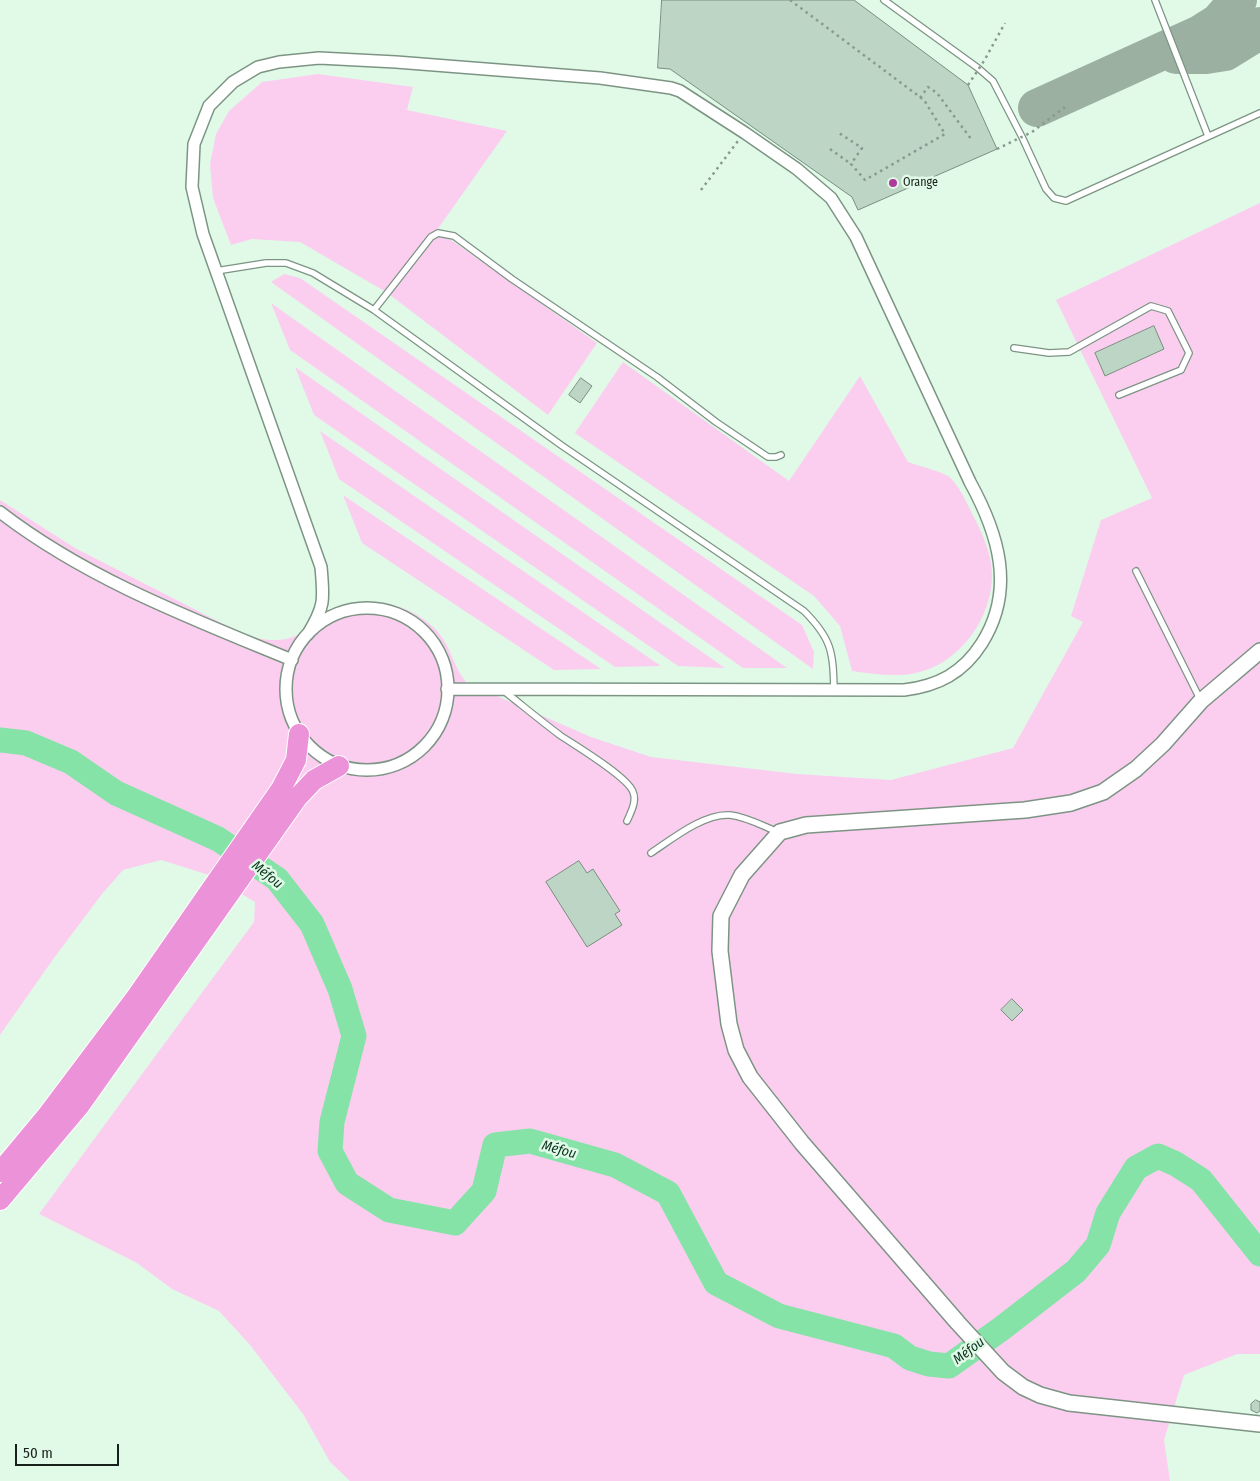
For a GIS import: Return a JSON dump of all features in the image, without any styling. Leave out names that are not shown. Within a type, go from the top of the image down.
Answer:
[{"type":"highway","points":[[0,1200],[80,1104],[193,931],[289,794],[296,760],[298,734]]},
{"type":"highway","points":[[289,794],[339,766]]},
{"type":"highway","points":[[0,1172],[193,931]]},
{"type":"main road","points":[[1260,651],[1200,701],[1162,744],[1136,769],[1103,792],[1072,803],[1025,810],[806,825],[780,832],[742,874],[721,916],[720,951],[729,1024],[736,1050],[750,1077],[802,1144],[1003,1372],[1022,1386],[1040,1395],[1068,1403],[1260,1424]]},
{"type":"street","points":[[308,634],[320,614],[324,596],[321,568],[202,234],[192,187],[194,144],[209,106],[233,82],[258,67],[279,62],[319,58],[600,78],[671,88],[680,91],[745,133],[797,170],[831,198],[856,237],[970,482],[983,506],[997,549],[1000,575],[1000,601],[995,619],[974,656],[957,672],[937,683],[922,688],[904,690],[447,689]]},
{"type":"street","points":[[0,512],[27,532],[93,572],[171,610],[292,660]]},
{"type":"street","points":[[372,608],[386,610],[399,615],[412,621],[423,630],[432,641],[444,666],[447,689],[447,704],[439,726],[426,745],[407,760],[385,769],[362,771],[339,766],[316,753],[298,734],[287,705],[287,674],[298,646],[308,634],[318,624],[344,612],[372,608]]},
{"type":"lane","points":[[884,0],[993,81],[1046,189],[1054,198],[1066,201],[1260,113]]},
{"type":"lane","points":[[1155,0],[1208,136]]},
{"type":"lane","points":[[374,310],[431,237],[438,233],[454,236],[512,279],[657,377],[716,422],[768,457],[781,455]]},
{"type":"lane","points":[[216,270],[266,263],[286,263],[313,274],[374,310],[561,444],[804,612],[817,625],[827,641],[833,657],[834,690]]},
{"type":"lane","points":[[1014,348],[1049,353],[1069,352],[1151,306],[1168,311],[1189,353],[1182,370],[1119,395]]},
{"type":"lane","points":[[1136,571],[1200,701]]},
{"type":"lane","points":[[502,690],[556,732],[626,782],[634,792],[634,807],[627,821]]},
{"type":"lane","points":[[651,853],[685,830],[711,818],[730,815],[780,832]]},
{"type":"path","points":[[790,0],[924,100],[945,134],[865,180],[851,164],[830,149]]},
{"type":"path","points":[[968,85],[1005,23]]},
{"type":"path","points":[[920,98],[928,87],[937,92],[971,139]]},
{"type":"path","points":[[997,149],[1032,132],[1065,107]]},
{"type":"path","points":[[701,190],[745,133]]},
{"type":"path","points":[[839,133],[862,148],[851,164]]},
{"type":"shaded area","points":[[318,74],[413,87],[407,110],[507,131],[437,230],[597,343],[548,415],[386,292],[300,242],[252,239],[231,245],[213,198],[210,164],[216,134],[229,111],[262,82]]},
{"type":"shaded area","points":[[1260,203],[1260,1354],[1237,1354],[1184,1375],[1164,1440],[1170,1481],[350,1481],[330,1462],[303,1414],[250,1345],[219,1311],[172,1289],[137,1263],[39,1214],[254,922],[255,902],[212,876],[161,860],[123,870],[102,894],[54,958],[0,1035],[0,500],[75,548],[239,632],[253,637],[281,640],[295,636],[314,622],[344,608],[358,604],[388,604],[403,608],[417,615],[438,632],[467,683],[591,737],[651,757],[797,774],[891,780],[1013,748],[1083,622],[1071,616],[1101,520],[1152,498],[1056,300]]},
{"type":"shaded area","points":[[284,274],[300,278],[802,625],[814,652],[813,669],[271,282]]},
{"type":"shaded area","points":[[271,303],[787,668],[743,668],[290,350]]},
{"type":"shaded area","points":[[623,362],[789,481],[860,376],[908,462],[940,472],[952,480],[964,497],[987,547],[992,575],[987,607],[980,622],[961,648],[935,666],[912,674],[895,675],[852,671],[840,626],[814,596],[575,433]]},
{"type":"shaded area","points":[[295,367],[725,668],[678,666],[314,415]]},
{"type":"shaded area","points":[[320,431],[661,666],[615,667],[339,479]]},
{"type":"shaded area","points":[[343,495],[601,669],[554,670],[362,543]]},
{"type":"building","points":[[662,0],[854,0],[968,85],[997,149],[858,210],[852,197],[670,69],[658,68]]},
{"type":"building","points":[[1154,326],[1164,349],[1105,376],[1095,353]]},
{"type":"building","points":[[581,378],[592,386],[580,403],[569,395]]},
{"type":"building","points":[[579,861],[587,873],[593,869],[620,911],[615,914],[622,925],[587,947],[546,882]]},
{"type":"building","points":[[1012,999],[1023,1010],[1012,1021],[1001,1010]]},
{"type":"building","points":[[1256,1400],[1260,1402],[1260,1411],[1257,1413],[1251,1410],[1251,1404]]},
{"type":"waterway","name":"Méfou","points":[[0,740],[26,743],[71,762],[116,793],[218,839],[277,879],[312,924],[340,989],[354,1036],[332,1122],[330,1151],[347,1183],[389,1210],[455,1223],[484,1191],[495,1145],[530,1141],[615,1165],[668,1193],[716,1283],[779,1316],[894,1346],[910,1358],[929,1364],[949,1366],[1001,1329],[1076,1271],[1098,1245],[1108,1213],[1136,1168],[1158,1156],[1176,1164],[1201,1180],[1260,1254]]},
{"type":"taxiway","points":[[1037,108],[1200,34],[1219,22],[1238,0]]},
{"type":"taxiway","points":[[1176,55],[1206,55],[1225,52],[1256,33],[1260,26]]},
{"type":"place","name":"Orange","points":[[893,183]]}]
